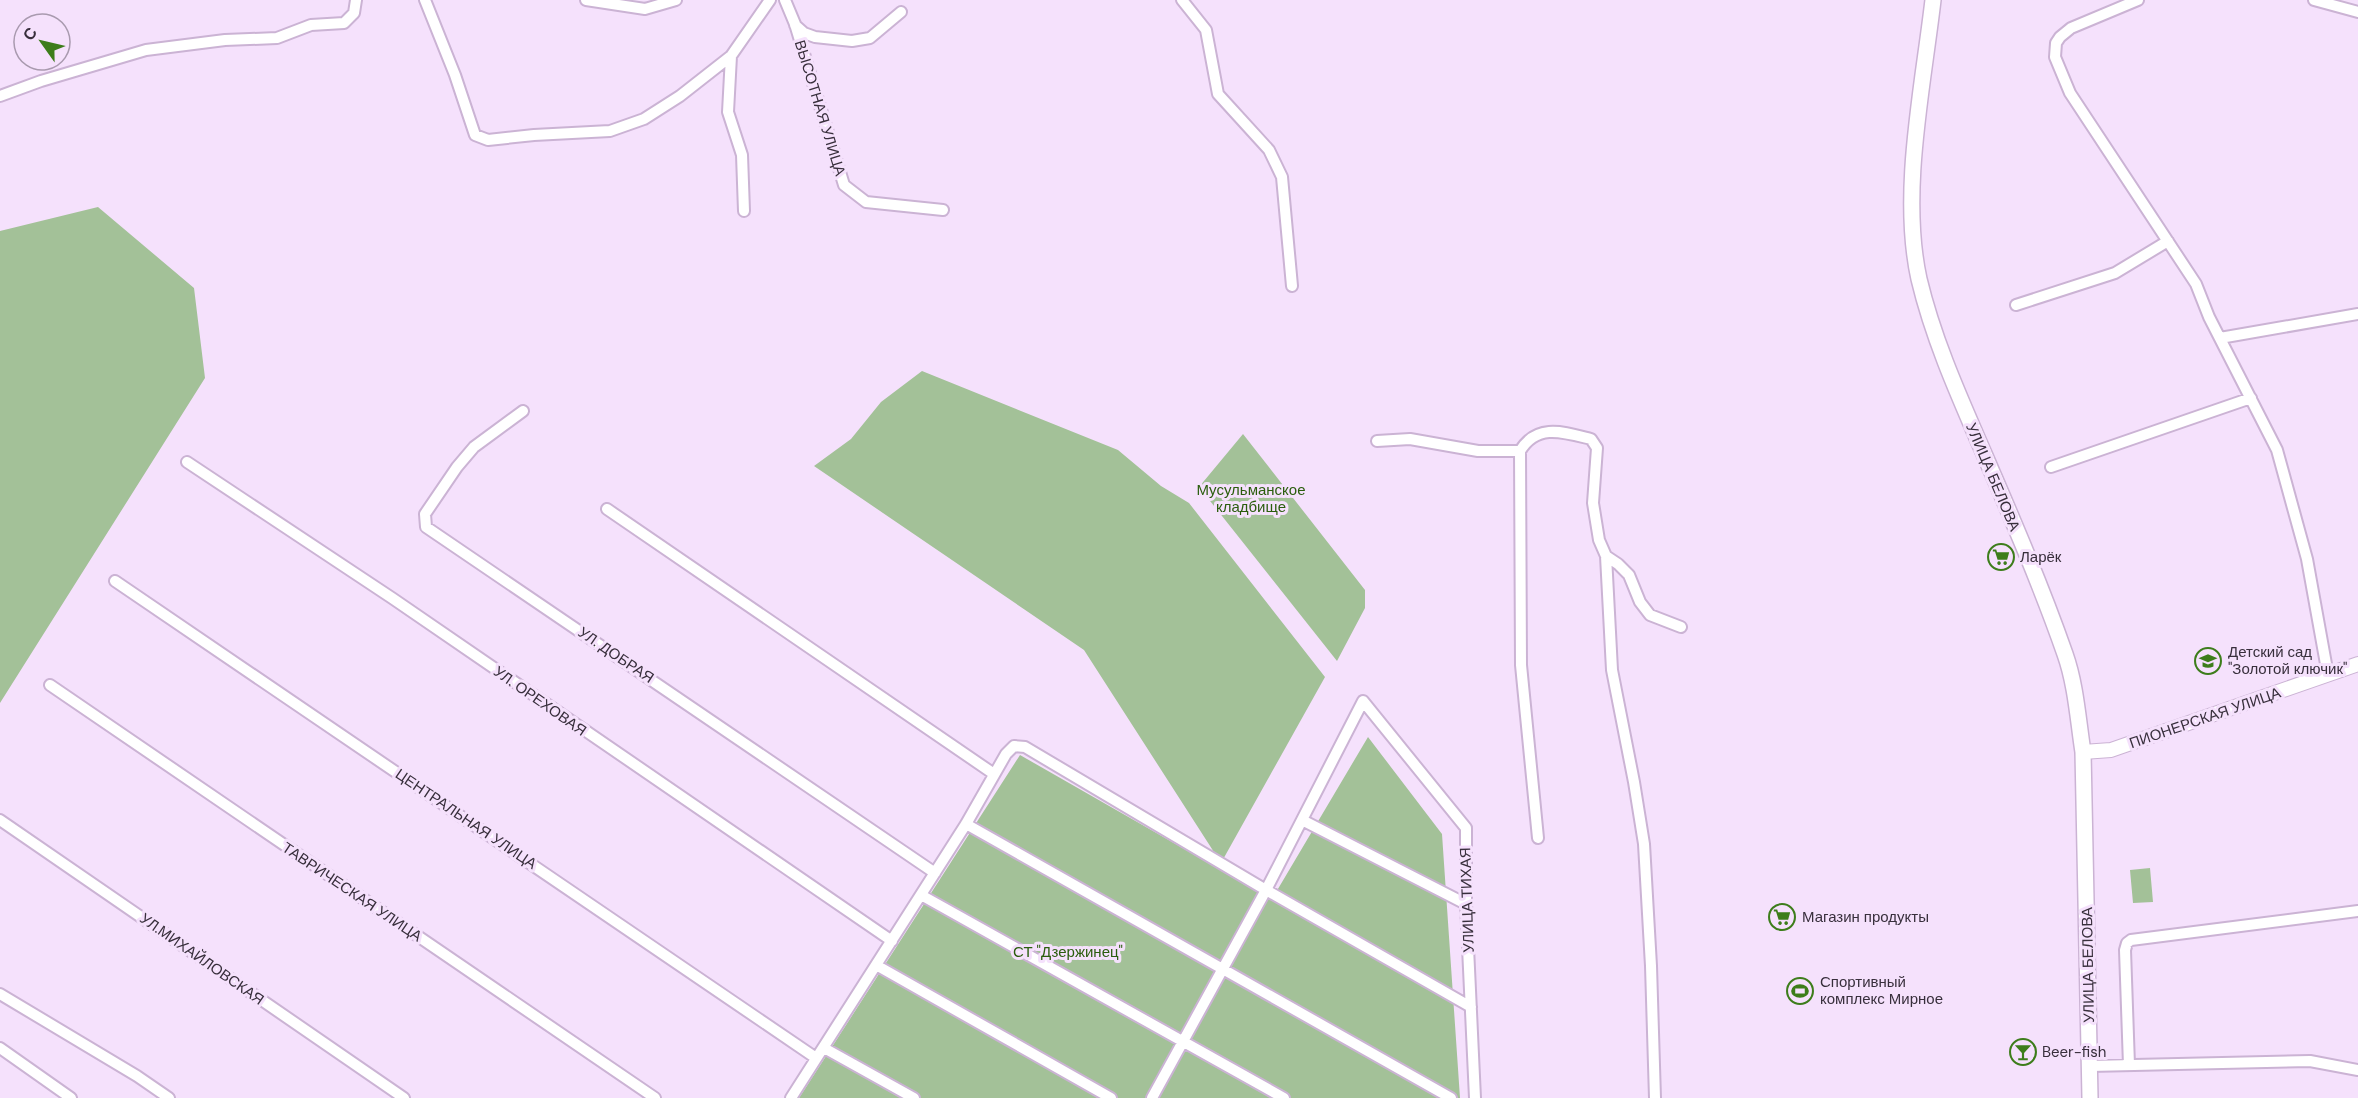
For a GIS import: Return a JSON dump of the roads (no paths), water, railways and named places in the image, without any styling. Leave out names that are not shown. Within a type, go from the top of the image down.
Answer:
[{"type":"main road","name":"УЛИЦА БЕЛОВА","points":[[1933,0],[1913,170],[1911,223],[1919,279],[1952,380],[2000,490],[2066,657],[2084,752],[2090,1098]]},
{"type":"street","points":[[0,96],[41,81],[146,50],[225,40],[277,38],[311,25],[344,23],[354,13],[356,0]]},
{"type":"street","points":[[425,0],[455,75],[475,135],[488,140],[610,131],[644,119],[680,96],[731,56],[770,0]]},
{"type":"street","points":[[585,0],[645,9],[676,0]]},
{"type":"street","name":"ВЫСОТНАЯ УЛИЦА","points":[[785,0],[795,24],[844,185],[866,202],[943,210]]},
{"type":"street","points":[[1182,0],[1206,30],[1218,94],[1269,150],[1282,177],[1292,285]]},
{"type":"street","points":[[2138,0],[2065,32],[2056,43],[2055,57],[2070,93],[2196,285],[2209,317],[2277,450],[2307,559],[2328,675]]},
{"type":"street","points":[[2314,0],[2358,12]]},
{"type":"street","points":[[795,24],[804,33],[815,37],[852,41],[870,38],[901,12]]},
{"type":"street","points":[[731,56],[728,112],[742,155],[744,211]]},
{"type":"street","points":[[2016,305],[2115,273],[2168,241]]},
{"type":"street","points":[[2220,338],[2358,314]]},
{"type":"street","points":[[2051,467],[2252,398]]},
{"type":"street","name":"УЛ. ДОБРАЯ","points":[[523,411],[474,447],[457,467],[425,514],[426,527],[935,873]]},
{"type":"street","points":[[1538,838],[1521,665],[1520,452],[1526,442],[1534,435],[1544,431],[1588,438],[1594,441],[1597,448],[1593,503],[1599,540],[1606,556],[1612,670],[1644,844],[1655,1098]]},
{"type":"street","points":[[1377,441],[1410,439],[1478,451],[1520,452]]},
{"type":"street","name":"УЛ. ОРЕХОВАЯ","points":[[187,462],[392,598],[892,941]]},
{"type":"street","points":[[607,509],[994,774]]},
{"type":"street","points":[[1606,556],[1629,575],[1640,602],[1650,615],[1681,627]]},
{"type":"street","name":"ЦЕНТРАЛЬНАЯ УЛИЦА","points":[[115,581],[816,1058]]},
{"type":"street","name":"ПИОНЕРСКАЯ УЛИЦА","points":[[2084,752],[2111,750],[2358,664]]},
{"type":"street","name":"ТАВРИЧЕСКАЯ УЛИЦА","points":[[50,685],[655,1098]]},
{"type":"street","name":"УЛИЦА ТИХАЯ","points":[[1302,820],[1363,701],[1466,828],[1466,904],[1475,1098]]},
{"type":"street","points":[[791,1098],[966,824],[994,774],[1014,746],[1025,747],[1266,890],[1471,1007]]},
{"type":"street","name":"УЛ.МИХАЙЛОВСКАЯ","points":[[0,820],[404,1098]]},
{"type":"street","points":[[1152,1098],[1302,820],[1466,904]]},
{"type":"street","points":[[966,824],[1451,1098]]},
{"type":"street","points":[[921,895],[1284,1098]]},
{"type":"street","points":[[2128,1065],[2125,950],[2127,943],[2131,940],[2358,911]]},
{"type":"street","points":[[876,965],[1111,1098]]},
{"type":"street","points":[[0,994],[137,1076],[169,1098]]},
{"type":"street","points":[[0,1048],[71,1098]]},
{"type":"street","points":[[824,1048],[914,1098]]},
{"type":"street","points":[[2090,1066],[2310,1061],[2358,1070]]},
{"type":"place","name":"Ларёк","points":[[2001,557]]},
{"type":"place","name":"Детский сад \"Золотой ключик\"","points":[[2208,661]]},
{"type":"place","name":"Магазин продукты","points":[[1782,917]]},
{"type":"place","name":"Спортивный комплекс Мирное","points":[[1800,991]]},
{"type":"place","name":"Beer-fish","points":[[2023,1052]]},
{"type":"park label","name":"Мусульманское кладбище","points":[[1251,498]]},
{"type":"park label","name":"СТ \"Дзержинец\"","points":[[1068,952]]}]
